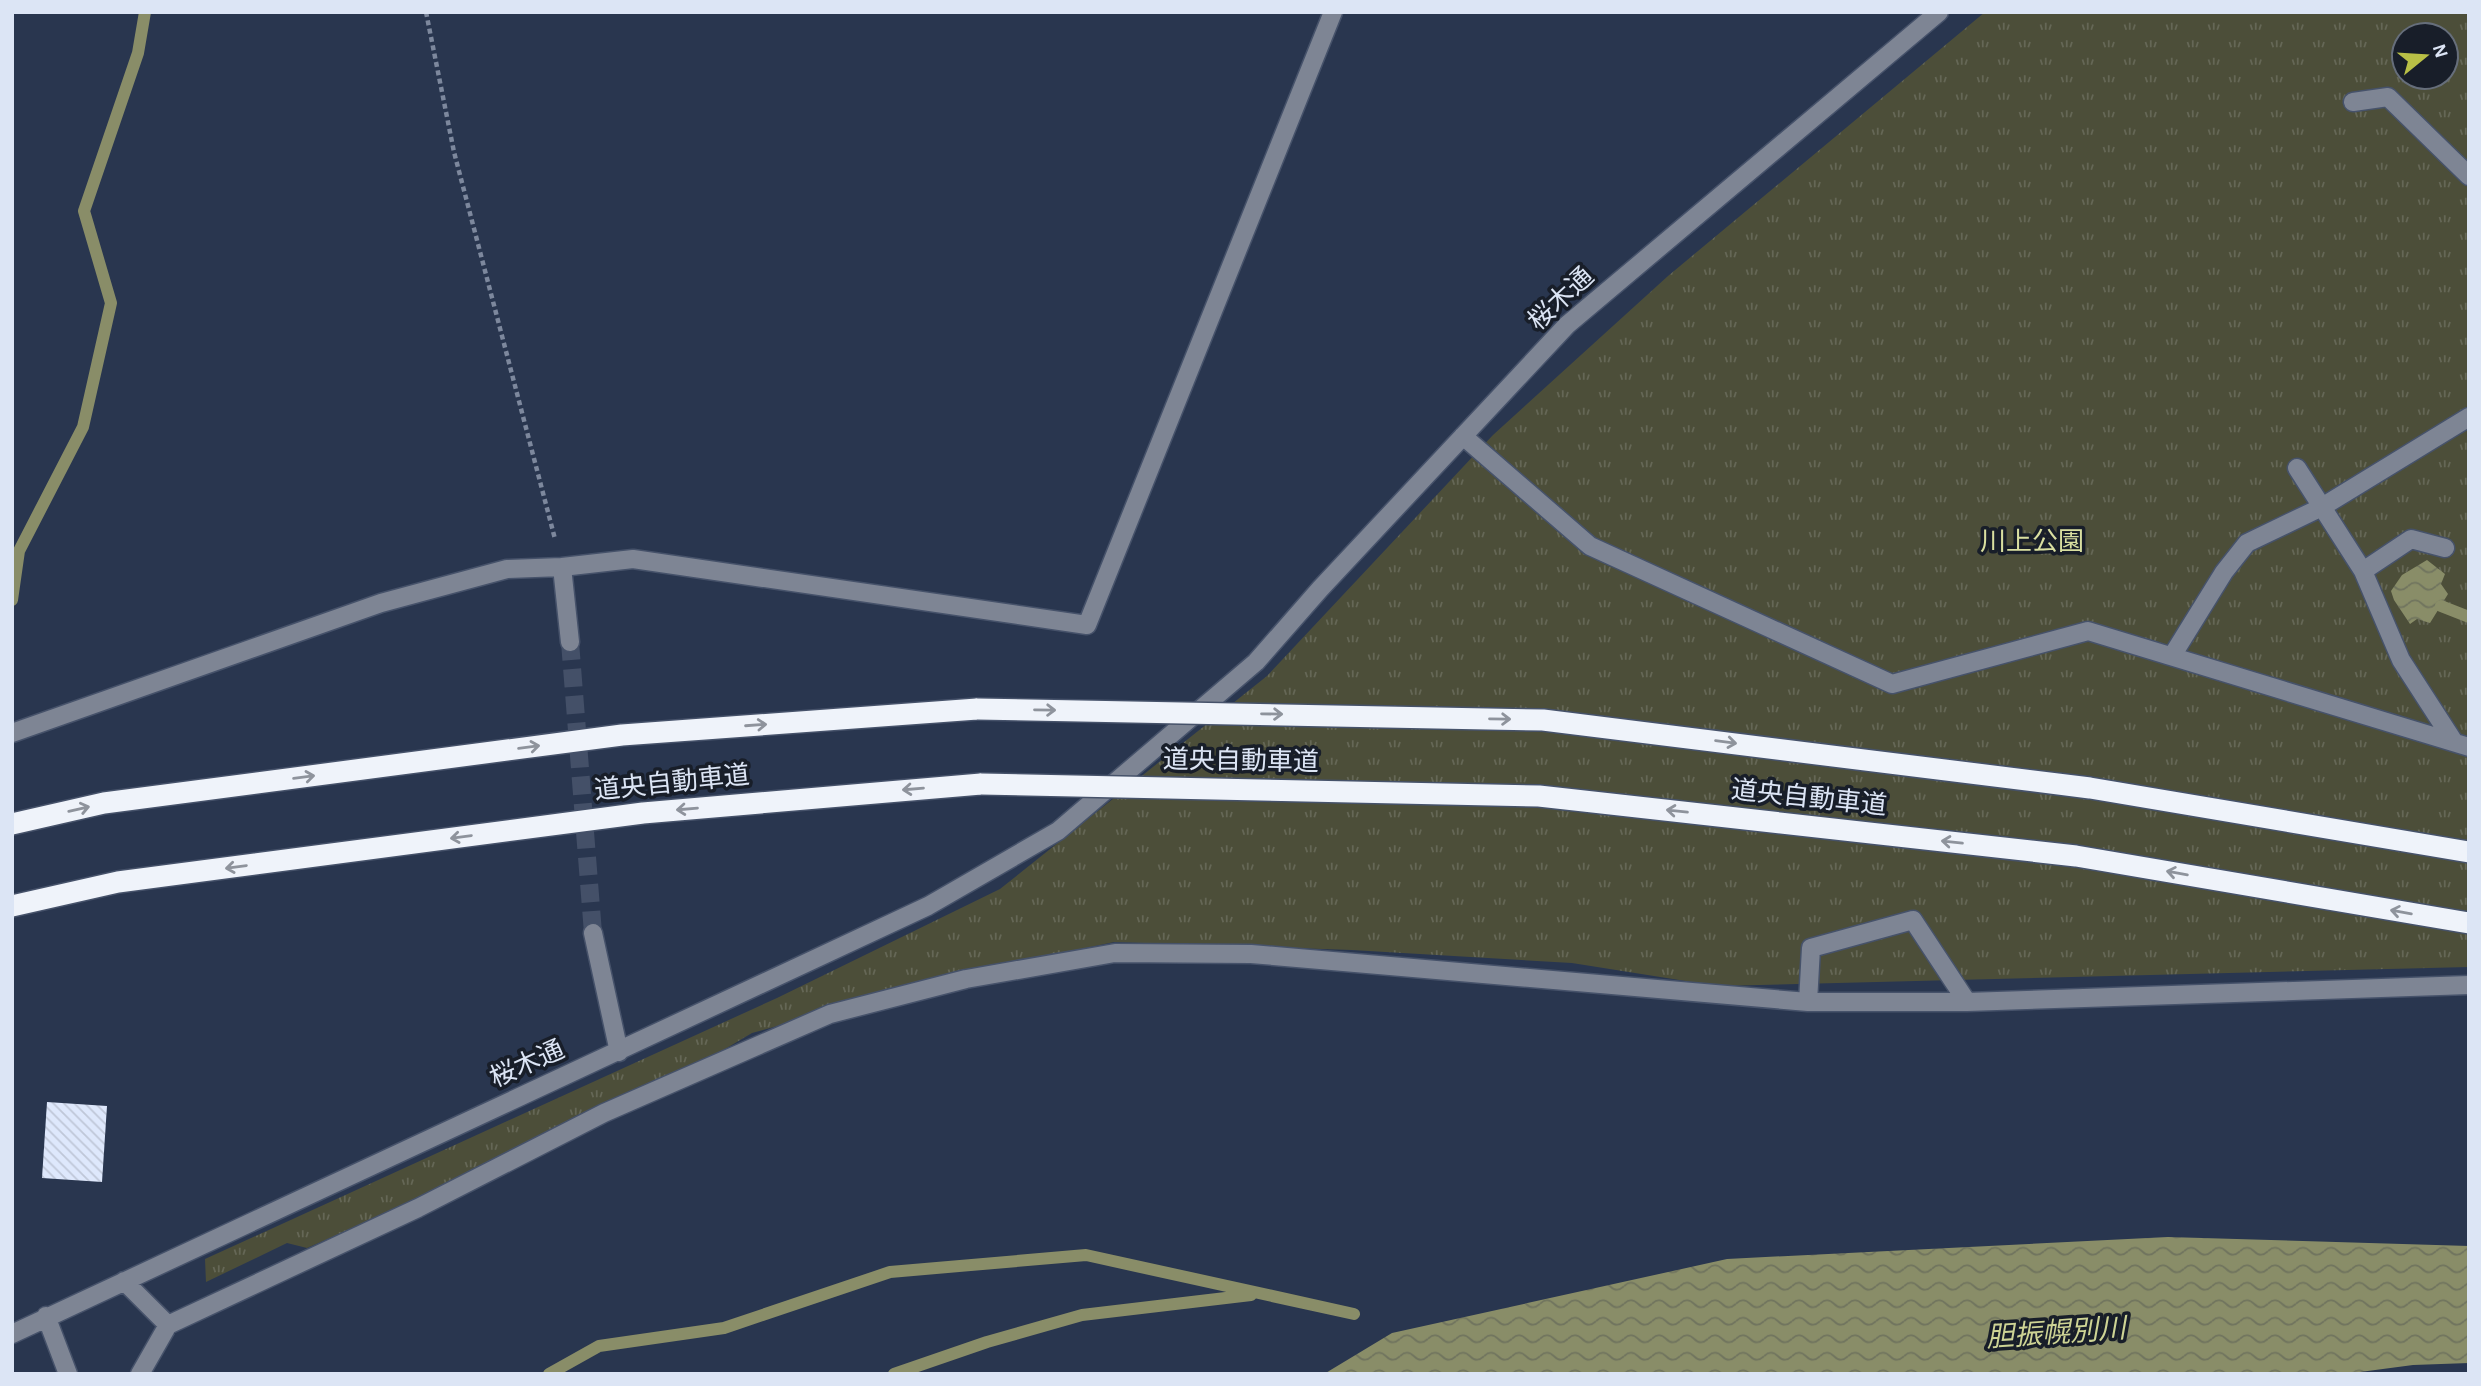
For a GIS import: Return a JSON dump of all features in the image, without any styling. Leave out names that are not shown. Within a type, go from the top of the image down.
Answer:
[{"type":"highway","name":"道央自動車道","points":[[12,824],[104,803],[622,735],[977,709],[1543,720],[2090,788],[2469,852]]},
{"type":"highway","name":"道央自動車道","points":[[12,906],[118,883],[643,813],[981,784],[1539,796],[2076,856],[2469,923]]},
{"type":"street","points":[[12,733],[381,603],[507,569],[633,559],[1087,625],[1333,12]]},
{"type":"street","name":"桜木通","points":[[12,1334],[928,906],[1058,831],[1256,662],[1320,589],[1567,325],[1939,12]]},
{"type":"street","points":[[2353,102],[2388,97],[2469,176]]},
{"type":"street","points":[[2172,656],[2224,572],[2247,543],[2322,507],[2469,417]]},
{"type":"street","points":[[1463,436],[1590,546],[1892,684],[2088,631],[2461,745]]},
{"type":"street","points":[[2297,468],[2363,570],[2401,660],[2461,745]]},
{"type":"street","points":[[2363,570],[2411,539],[2445,548]]},
{"type":"street","points":[[562,566],[570,642]]},
{"type":"street","points":[[1808,1002],[1811,948],[1913,920],[1967,1002]]},
{"type":"street","points":[[593,933],[619,1052]]},
{"type":"street","points":[[141,1374],[168,1325],[418,1208],[604,1113],[830,1014],[966,979],[1115,953],[1251,954],[1808,1002],[1967,1002],[2469,985]]},
{"type":"street","points":[[124,1281],[168,1325]]},
{"type":"street","points":[[46,1316],[68,1374]]},
{"type":"path","points":[[426,12],[454,152],[562,566]]},
{"type":"green space","name":"川上公園","points":[[1985,12],[2469,12],[2469,967],[1717,986],[1572,963],[1352,950],[1114,942],[986,969],[752,1033],[619,1112],[307,1248],[287,1243],[206,1282],[205,1259],[777,998],[1000,889],[1267,676],[1493,435],[1668,276]]},
{"type":"water","points":[[2427,560],[2445,574],[2441,584],[2448,594],[2430,623],[2417,619],[2410,624],[2391,591],[2402,575]]},
{"type":"water","name":"胆振幌別川","points":[[2168,1237],[2469,1246],[2469,1363],[2413,1365],[2345,1374],[1324,1374],[1392,1333],[1727,1259]]},
{"type":"building","points":[[47,1102],[107,1106],[102,1182],[42,1178]]},
{"type":"waterway","points":[[12,600],[19,551],[83,427],[111,303],[84,211],[138,53],[145,12]]},
{"type":"waterway","points":[[2441,606],[2469,617]]},
{"type":"waterway","points":[[549,1374],[599,1346],[724,1328],[890,1272],[1086,1255],[1354,1314]]},
{"type":"waterway","points":[[894,1374],[987,1342],[1082,1315],[1251,1295]]},
{"type":"tunnel","points":[[570,642],[593,933]]}]
